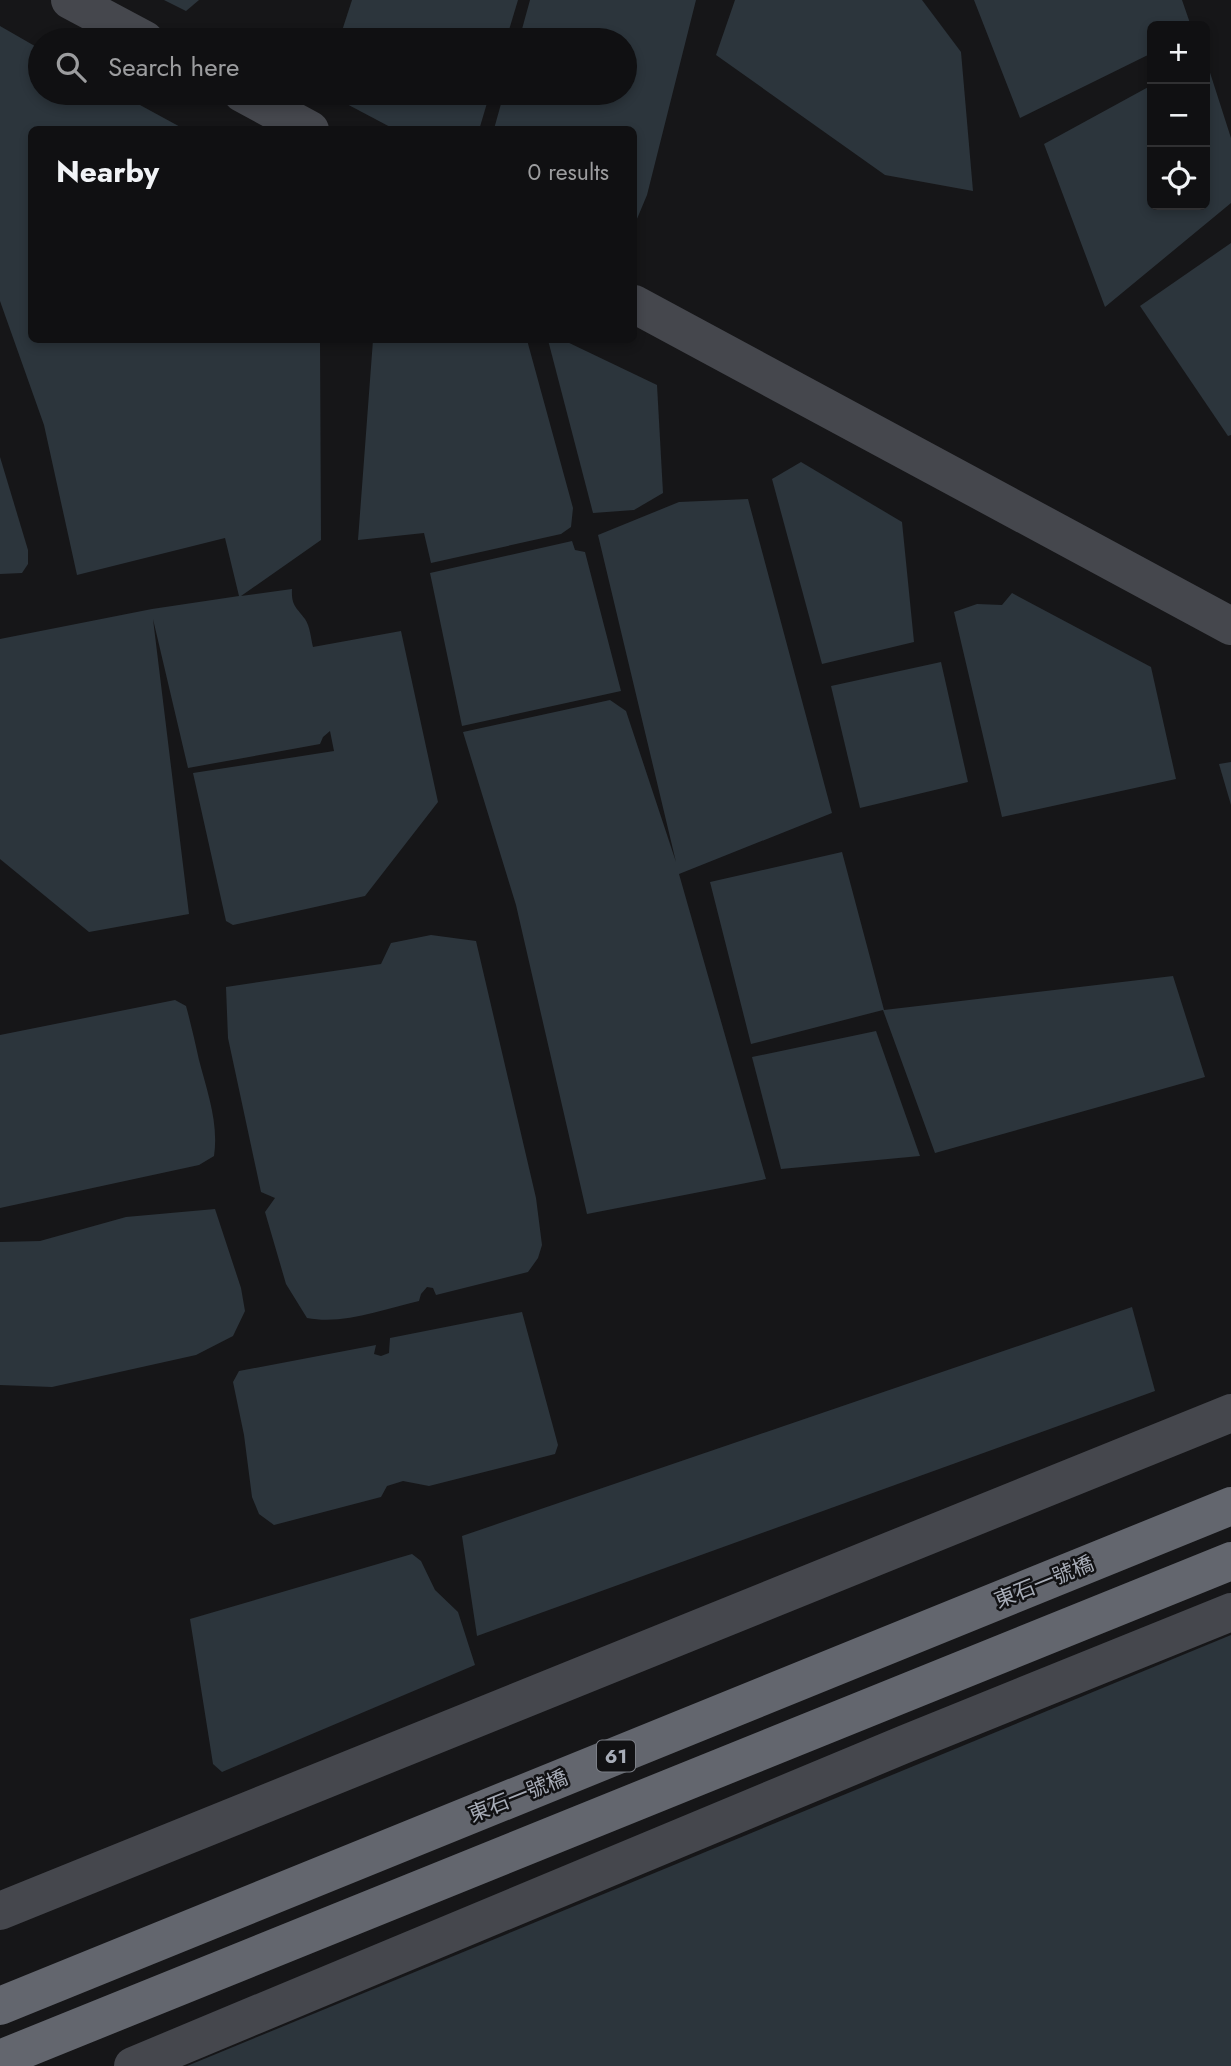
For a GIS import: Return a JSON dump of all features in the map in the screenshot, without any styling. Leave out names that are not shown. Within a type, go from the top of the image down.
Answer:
[{"type":"highway","name":"東石一號橋","points":[[0,2006],[1231,1506]]},
{"type":"highway","name":"61","points":[[0,2059],[1231,1561]]},
{"type":"street","points":[[70,0],[122,28]]},
{"type":"street","points":[[264,105],[303,126]]},
{"type":"street","points":[[637,306],[1231,626]]},
{"type":"street","points":[[0,1911],[1231,1413]]},
{"type":"street","points":[[133,2066],[892,1749],[1231,1612]]},
{"type":"shaded area","points":[[164,0],[199,0],[186,11]]},
{"type":"shaded area","points":[[352,0],[518,0],[510,28],[343,28]]},
{"type":"shaded area","points":[[530,0],[696,0],[647,195],[637,219],[637,126],[495,126],[501,105],[637,105],[637,28],[522,28]]},
{"type":"shaded area","points":[[735,0],[922,0],[961,52],[973,191],[885,175],[716,55]]},
{"type":"shaded area","points":[[974,0],[1182,0],[1189,21],[1147,21],[1147,55],[1020,118]]},
{"type":"shaded area","points":[[0,26],[28,42],[28,105],[140,105],[178,126],[28,126],[28,343],[320,343],[321,540],[241,596],[292,589],[294,603],[307,622],[313,647],[401,631],[438,802],[365,896],[233,925],[226,921],[193,773],[334,751],[330,731],[320,744],[188,768],[153,619],[189,914],[89,932],[0,859],[0,639],[152,609],[239,596],[225,538],[77,575],[44,425],[0,301]]},
{"type":"shaded area","points":[[1210,73],[1231,138],[1231,203],[1105,307],[1044,144],[1147,88],[1147,210],[1210,210]]},
{"type":"shaded area","points":[[349,105],[486,105],[480,126],[388,126]]},
{"type":"shaded area","points":[[1231,243],[1231,435],[1228,436],[1140,306]]},
{"type":"shaded area","points":[[373,343],[528,343],[573,508],[571,527],[561,534],[431,563],[424,533],[358,540]]},
{"type":"shaded area","points":[[549,343],[569,343],[657,385],[663,493],[634,510],[593,513]]},
{"type":"shaded area","points":[[0,457],[28,550],[28,564],[22,573],[0,574]]},
{"type":"shaded area","points":[[801,462],[902,522],[914,642],[822,664],[772,479]]},
{"type":"shaded area","points":[[748,499],[832,813],[679,874],[766,1179],[587,1214],[516,905],[463,732],[610,700],[626,711],[676,862],[598,535],[679,502]]},
{"type":"shaded area","points":[[572,541],[575,550],[585,552],[621,691],[462,726],[430,573]]},
{"type":"shaded area","points":[[1012,593],[1151,667],[1176,779],[1002,817],[954,612],[977,604],[1002,605]]},
{"type":"shaded area","points":[[941,662],[968,782],[860,808],[831,686]]},
{"type":"shaded area","points":[[1231,762],[1231,805],[1219,764]]},
{"type":"shaded area","points":[[842,852],[884,1010],[1173,976],[1205,1077],[935,1153],[883,1010],[751,1044],[710,882]]},
{"type":"shaded area","points":[[431,935],[476,941],[536,1198],[542,1245],[538,1258],[528,1272],[436,1295],[433,1288],[427,1287],[419,1301],[378,1312],[349,1318],[307,1318],[286,1284],[265,1212],[275,1198],[261,1192],[228,1038],[226,987],[381,964],[391,943]]},
{"type":"shaded area","points":[[175,1000],[186,1006],[209,1095],[215,1131],[214,1156],[199,1165],[0,1208],[0,1035]]},
{"type":"shaded area","points":[[876,1031],[920,1156],[781,1169],[752,1057]]},
{"type":"shaded area","points":[[215,1209],[241,1288],[245,1311],[233,1336],[196,1355],[52,1387],[0,1385],[0,1242],[40,1241],[126,1217]]},
{"type":"shaded area","points":[[1132,1307],[1155,1391],[477,1636],[462,1536]]},
{"type":"shaded area","points":[[522,1312],[558,1445],[555,1454],[429,1486],[403,1481],[387,1486],[381,1497],[274,1525],[259,1514],[252,1497],[244,1435],[233,1382],[239,1371],[376,1345],[374,1354],[381,1356],[389,1353],[390,1338]]},
{"type":"shaded area","points":[[412,1554],[421,1561],[435,1590],[458,1612],[475,1665],[222,1772],[213,1764],[190,1619]]},
{"type":"shaded area","points":[[1231,1635],[1231,2066],[187,2066]]}]
